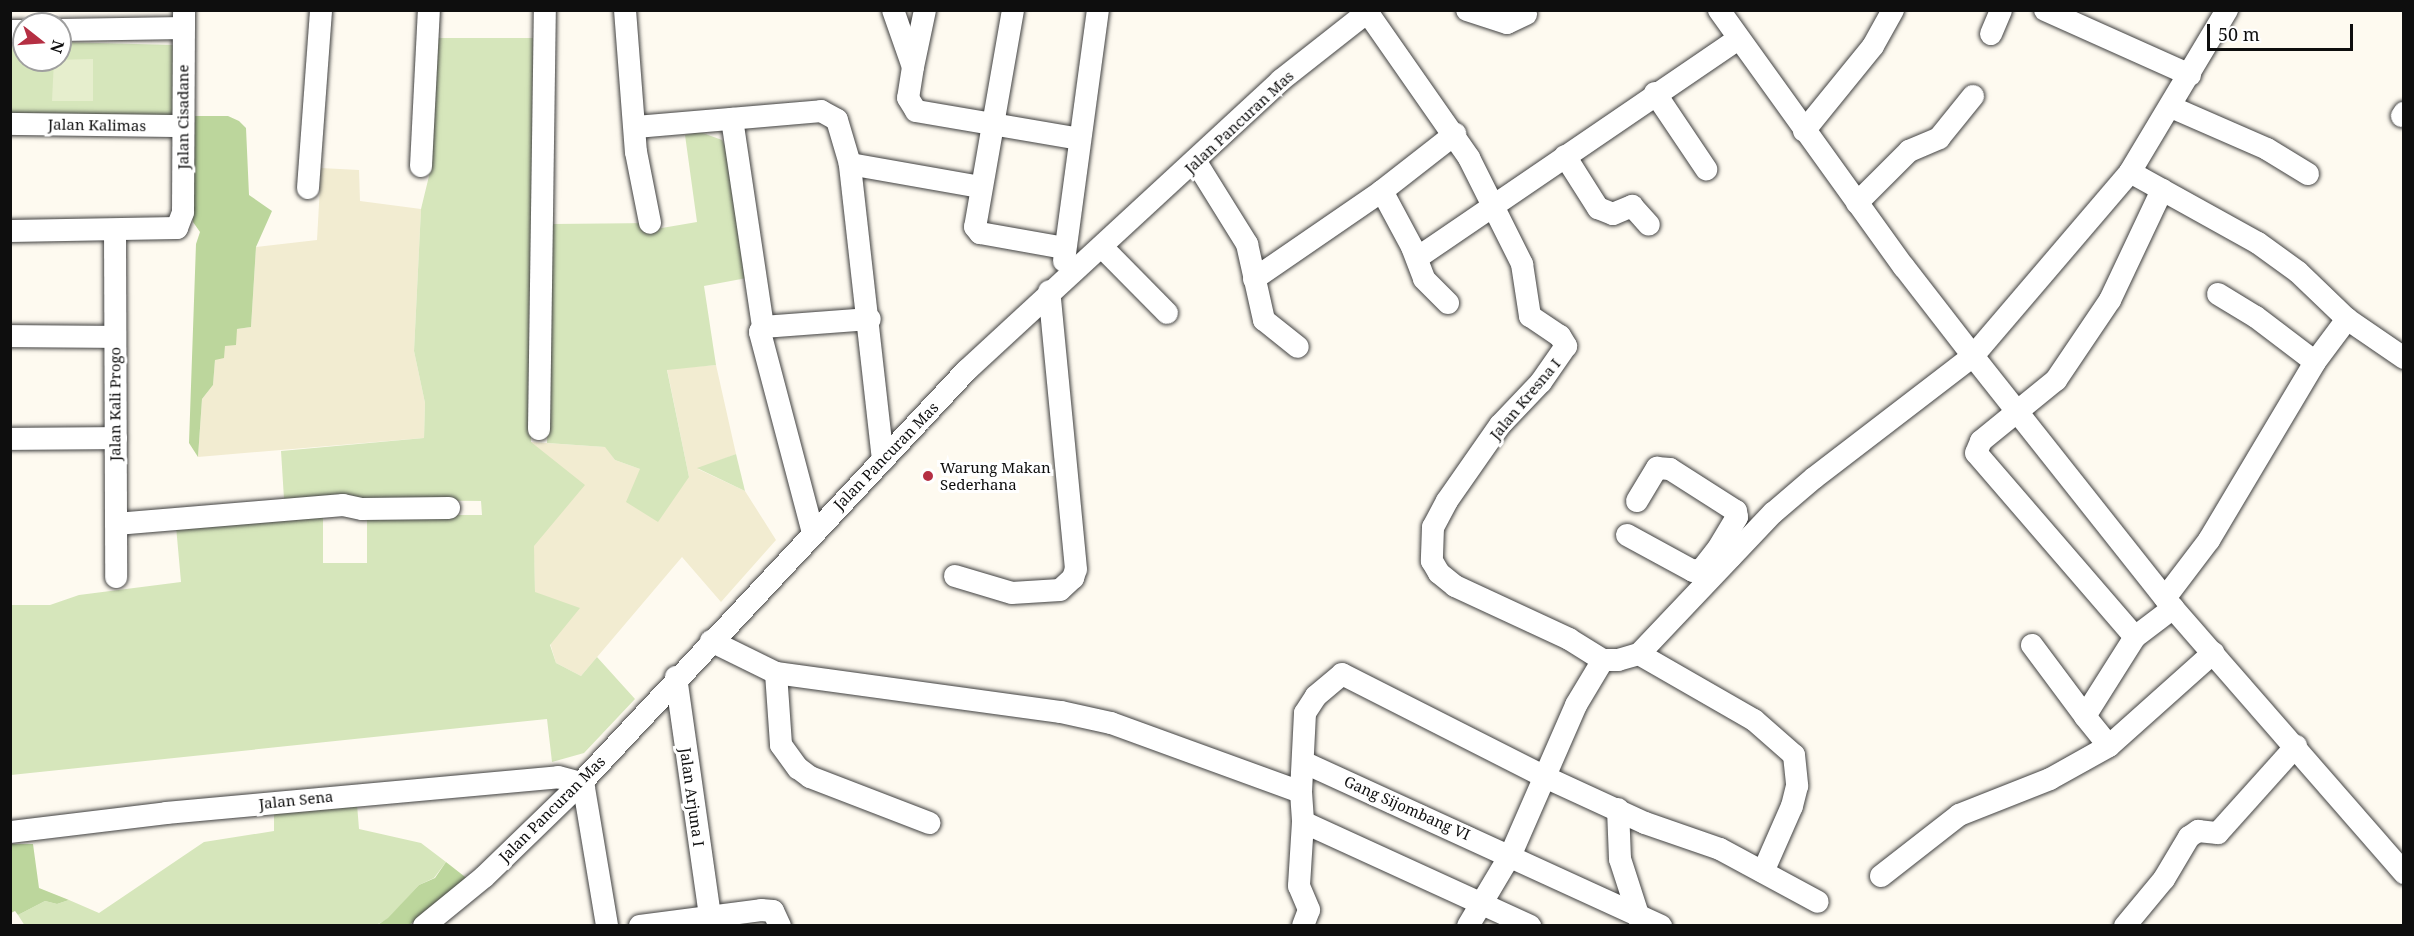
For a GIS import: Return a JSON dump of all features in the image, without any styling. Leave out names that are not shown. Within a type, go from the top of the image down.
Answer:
[{"type":"street","points":[[308,188],[321,10]]},
{"type":"street","points":[[421,166],[429,10]]},
{"type":"street","points":[[538,429],[544,10]]},
{"type":"street","points":[[625,10],[636,127],[636,152],[650,223]]},
{"type":"street","points":[[893,10],[913,67]]},
{"type":"street","points":[[926,10],[908,98],[916,111],[1079,139]]},
{"type":"street","points":[[1013,10],[980,187],[977,232],[1064,248]]},
{"type":"street","points":[[955,576],[1011,593],[1060,590],[1073,578],[1076,569],[1057,285],[1098,10]]},
{"type":"street","points":[[1467,10],[1507,23],[1526,14]]},
{"type":"street","points":[[1719,10],[1804,131],[1973,356],[2021,412],[2169,603],[2296,746],[2403,873]]},
{"type":"street","points":[[1804,131],[1873,46],[1893,10]]},
{"type":"street","points":[[1991,34],[2001,10]]},
{"type":"street","points":[[2045,10],[2190,75]]},
{"type":"street","points":[[1627,535],[1693,571],[1702,569],[1814,478],[1973,356],[2130,172],[2228,10]]},
{"type":"street","name":"Jalan Kresna I","points":[[1369,12],[1455,134],[1494,205],[1522,264],[1530,316],[1560,336],[1566,346],[1541,382],[1500,425],[1447,501],[1433,527],[1432,561],[1439,573],[1455,586],[1569,639],[1603,660]]},
{"type":"street","name":"Jalan Pancuran Mas","points":[[424,926],[484,877],[582,783],[676,677],[813,533],[1057,285],[1103,248],[1281,80],[1369,12]]},
{"type":"street","points":[[72,29],[184,19]]},
{"type":"street","name":"Jalan Cisadane","points":[[115,231],[170,231],[180,223],[184,19]]},
{"type":"street","points":[[1417,258],[1655,93],[1738,39]]},
{"type":"street","points":[[1655,93],[1706,169]]},
{"type":"street","points":[[1857,203],[1909,152],[1939,138],[1973,96]]},
{"type":"street","points":[[2171,107],[2267,149],[2308,174]]},
{"type":"street","points":[[636,127],[814,111],[832,114],[837,120],[850,164],[870,320],[883,460]]},
{"type":"street","points":[[732,119],[763,327],[760,332],[813,533]]},
{"type":"street","name":"Jalan Kalimas","points":[[10,124],[183,126]]},
{"type":"street","points":[[1254,279],[1382,191],[1455,134]]},
{"type":"street","points":[[1565,156],[1598,208],[1613,214],[1632,206],[1649,225]]},
{"type":"street","points":[[1196,162],[1242,233],[1264,320],[1298,347]]},
{"type":"street","points":[[850,164],[980,187]]},
{"type":"street","points":[[2130,172],[2258,243],[2298,272],[2347,319],[2403,358]]},
{"type":"street","points":[[2135,638],[1976,458],[1981,441],[2021,412],[2056,380],[2098,321],[2162,190]]},
{"type":"street","points":[[1382,191],[1430,288],[1448,303]]},
{"type":"street","points":[[10,231],[115,231]]},
{"type":"street","name":"Jalan Kali Progo","points":[[115,231],[116,577]]},
{"type":"street","points":[[1103,248],[1167,314]]},
{"type":"street","points":[[2218,294],[2256,316],[2315,362]]},
{"type":"street","points":[[2085,716],[2135,638],[2169,603],[2315,362],[2347,319]]},
{"type":"street","points":[[763,327],[870,320]]},
{"type":"street","points":[[10,336],[115,337]]},
{"type":"street","points":[[10,439],[116,438]]},
{"type":"street","points":[[1468,926],[1511,855],[1576,705],[1603,660],[1628,659],[1639,654],[1724,553],[1737,517],[1736,511],[1670,469],[1657,468],[1636,501]]},
{"type":"street","points":[[116,524],[340,506],[362,509],[449,508]]},
{"type":"street","points":[[711,641],[776,673],[1061,712],[1111,723],[1301,792]]},
{"type":"street","points":[[2031,645],[2109,746]]},
{"type":"street","points":[[1881,876],[1959,815],[2050,779],[2109,746],[2213,653]]},
{"type":"street","points":[[1639,654],[1754,720],[1794,755],[1797,786],[1792,806],[1763,873]]},
{"type":"street","points":[[776,673],[781,745],[798,768],[810,777],[929,823]]},
{"type":"street","points":[[1304,926],[1309,910],[1299,886],[1305,713],[1316,696],[1342,675],[1545,777],[1618,809],[1720,849],[1818,902]]},
{"type":"street","name":"Jalan Arjuna I","points":[[676,677],[710,916]]},
{"type":"street","points":[[2125,926],[2164,879],[2189,837],[2198,831],[2218,833],[2296,746]]},
{"type":"street","name":"Gang Sijombang VI","points":[[1303,762],[1511,855],[1648,923]]},
{"type":"street","name":"Jalan Sena","points":[[10,832],[540,776],[582,783]]},
{"type":"street","points":[[582,783],[607,926]]},
{"type":"street","points":[[1618,809],[1620,859],[1648,923]]},
{"type":"street","points":[[1303,822],[1530,926]]},
{"type":"street","points":[[640,926],[768,910],[778,916],[780,926]]},
{"type":"shaded area","points":[[321,168],[359,170],[360,201],[421,209],[414,351],[425,403],[424,438],[198,457],[202,399],[213,385],[215,359],[237,329],[251,327],[256,247],[317,240]]},
{"type":"shaded area","points":[[716,365],[736,454],[698,469],[745,491],[776,540],[721,602],[682,557],[581,676],[556,663],[535,593],[531,442],[606,447],[615,460],[640,469],[689,477],[667,369]]},
{"type":"green space","points":[[437,38],[533,38],[531,442],[585,485],[534,546],[535,592],[580,608],[550,645],[556,663],[581,676],[597,657],[635,699],[584,753],[552,762],[547,719],[11,775],[10,605],[50,605],[79,595],[181,582],[176,526],[323,515],[323,563],[367,563],[367,515],[482,515],[481,501],[284,499],[281,451],[424,438],[425,403],[414,351],[421,209],[429,176]]},
{"type":"green space","points":[[10,41],[12,41],[12,72],[72,72],[72,42],[174,45],[173,117],[11,115]]},
{"type":"green space","points":[[93,59],[93,101],[52,101],[53,72],[72,72],[72,60]]},
{"type":"green space","points":[[195,116],[228,116],[239,121],[246,128],[249,195],[272,211],[256,247],[251,327],[237,329],[236,345],[225,346],[224,358],[215,360],[213,385],[202,399],[198,457],[189,443],[196,244],[200,232],[193,222]]},
{"type":"green space","points":[[700,132],[722,140],[729,153],[752,277],[704,286],[716,365],[667,370],[689,477],[658,522],[626,502],[640,469],[615,460],[605,447],[547,443],[552,224],[654,223],[656,229],[697,222],[685,135]]},
{"type":"green space","points":[[736,454],[745,491],[697,468]]},
{"type":"green space","points":[[357,804],[359,829],[421,843],[446,862],[434,878],[419,885],[388,919],[376,925],[25,926],[18,915],[45,901],[57,904],[69,900],[99,913],[204,842],[274,831],[274,808]]},
{"type":"green space","points":[[11,844],[33,844],[39,888],[69,900],[57,904],[45,901],[18,915],[15,911],[11,913]]},
{"type":"green space","points":[[446,862],[469,880],[409,925],[376,926],[388,918],[419,885],[435,878]]},
{"type":"place","name":"Warung Makan Sederhana","points":[[928,476]]}]
